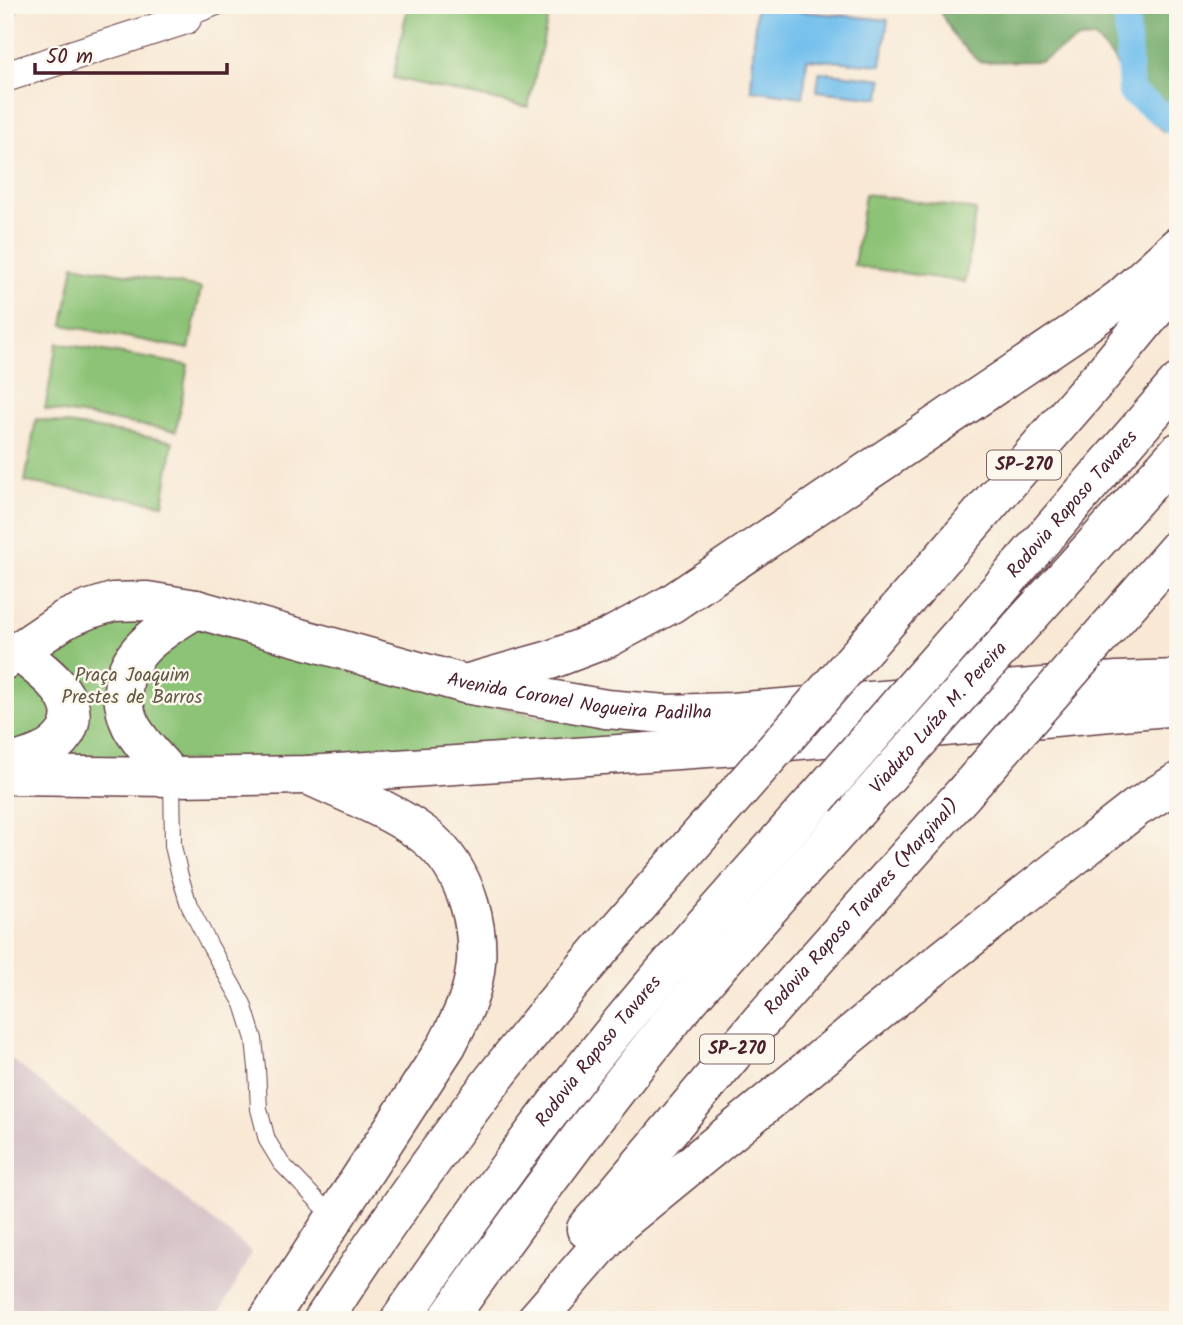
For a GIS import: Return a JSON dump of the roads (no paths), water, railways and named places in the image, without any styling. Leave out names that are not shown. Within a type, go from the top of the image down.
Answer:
[{"type":"main road","points":[[465,684],[550,660],[608,638],[671,604],[1073,333],[1121,298],[1178,246]]},
{"type":"main road","name":"SP-270","points":[[323,1320],[393,1216],[492,1081],[591,960],[1105,371],[1178,282]]},
{"type":"main road","name":"Rodovia Raposo Tavares","points":[[966,628],[1178,383]]},
{"type":"main road","name":"Viaduto Luíza M. Pereira","points":[[860,807],[1178,452]]},
{"type":"main road","name":"Rodovia Raposo Tavares (Marginal)","points":[[528,1320],[589,1226],[630,1175],[759,1023],[1178,548]]},
{"type":"main road","name":"Avenida Coronel Nogueira Padilha","points":[[11,656],[64,620],[87,610],[113,602],[147,601],[196,609],[465,684],[606,709],[666,715],[1117,681],[1178,679]]},
{"type":"main road","points":[[172,776],[131,725],[124,707],[123,686],[129,666],[141,649],[161,631],[196,609]]},
{"type":"main road","name":"Viaduto Luíza M. Pereira","points":[[817,798],[966,628]]},
{"type":"main road","points":[[5,765],[42,753],[54,746],[63,737],[71,715],[61,690],[45,673],[11,656]]},
{"type":"main road","name":"Avenida Coronel Nogueira Padilha","points":[[5,775],[308,775],[723,747],[1178,706]]},
{"type":"main road","points":[[268,1320],[447,1045],[460,1021],[471,990],[476,961],[470,904],[446,858],[425,836],[402,820],[308,775]]},
{"type":"main road","points":[[536,1320],[620,1223],[926,973],[1136,808],[1178,782]]},
{"type":"main road","name":"Rodovia Raposo Tavares","points":[[400,1320],[488,1193],[597,1052],[693,937],[817,798]]},
{"type":"main road","name":"Rodovia Raposo Tavares","points":[[447,1320],[532,1200],[638,1062],[740,941],[860,807]]},
{"type":"street","points":[[5,77],[186,19]]},
{"type":"lane","points":[[186,19],[222,5]]},
{"type":"lane","points":[[172,776],[173,846],[180,876],[189,905],[209,946],[243,1004],[254,1039],[259,1109],[267,1140],[281,1163],[334,1218]]},
{"type":"water","points":[[756,7],[888,20],[881,65],[807,59],[803,97],[751,90]]},
{"type":"water","points":[[819,72],[882,79],[880,98],[817,91]]},
{"type":"waterway","points":[[1126,5],[1131,92],[1178,125]]},
{"type":"park label","name":"Praça Joaquim Prestes de Barros","points":[[132,687]]}]
